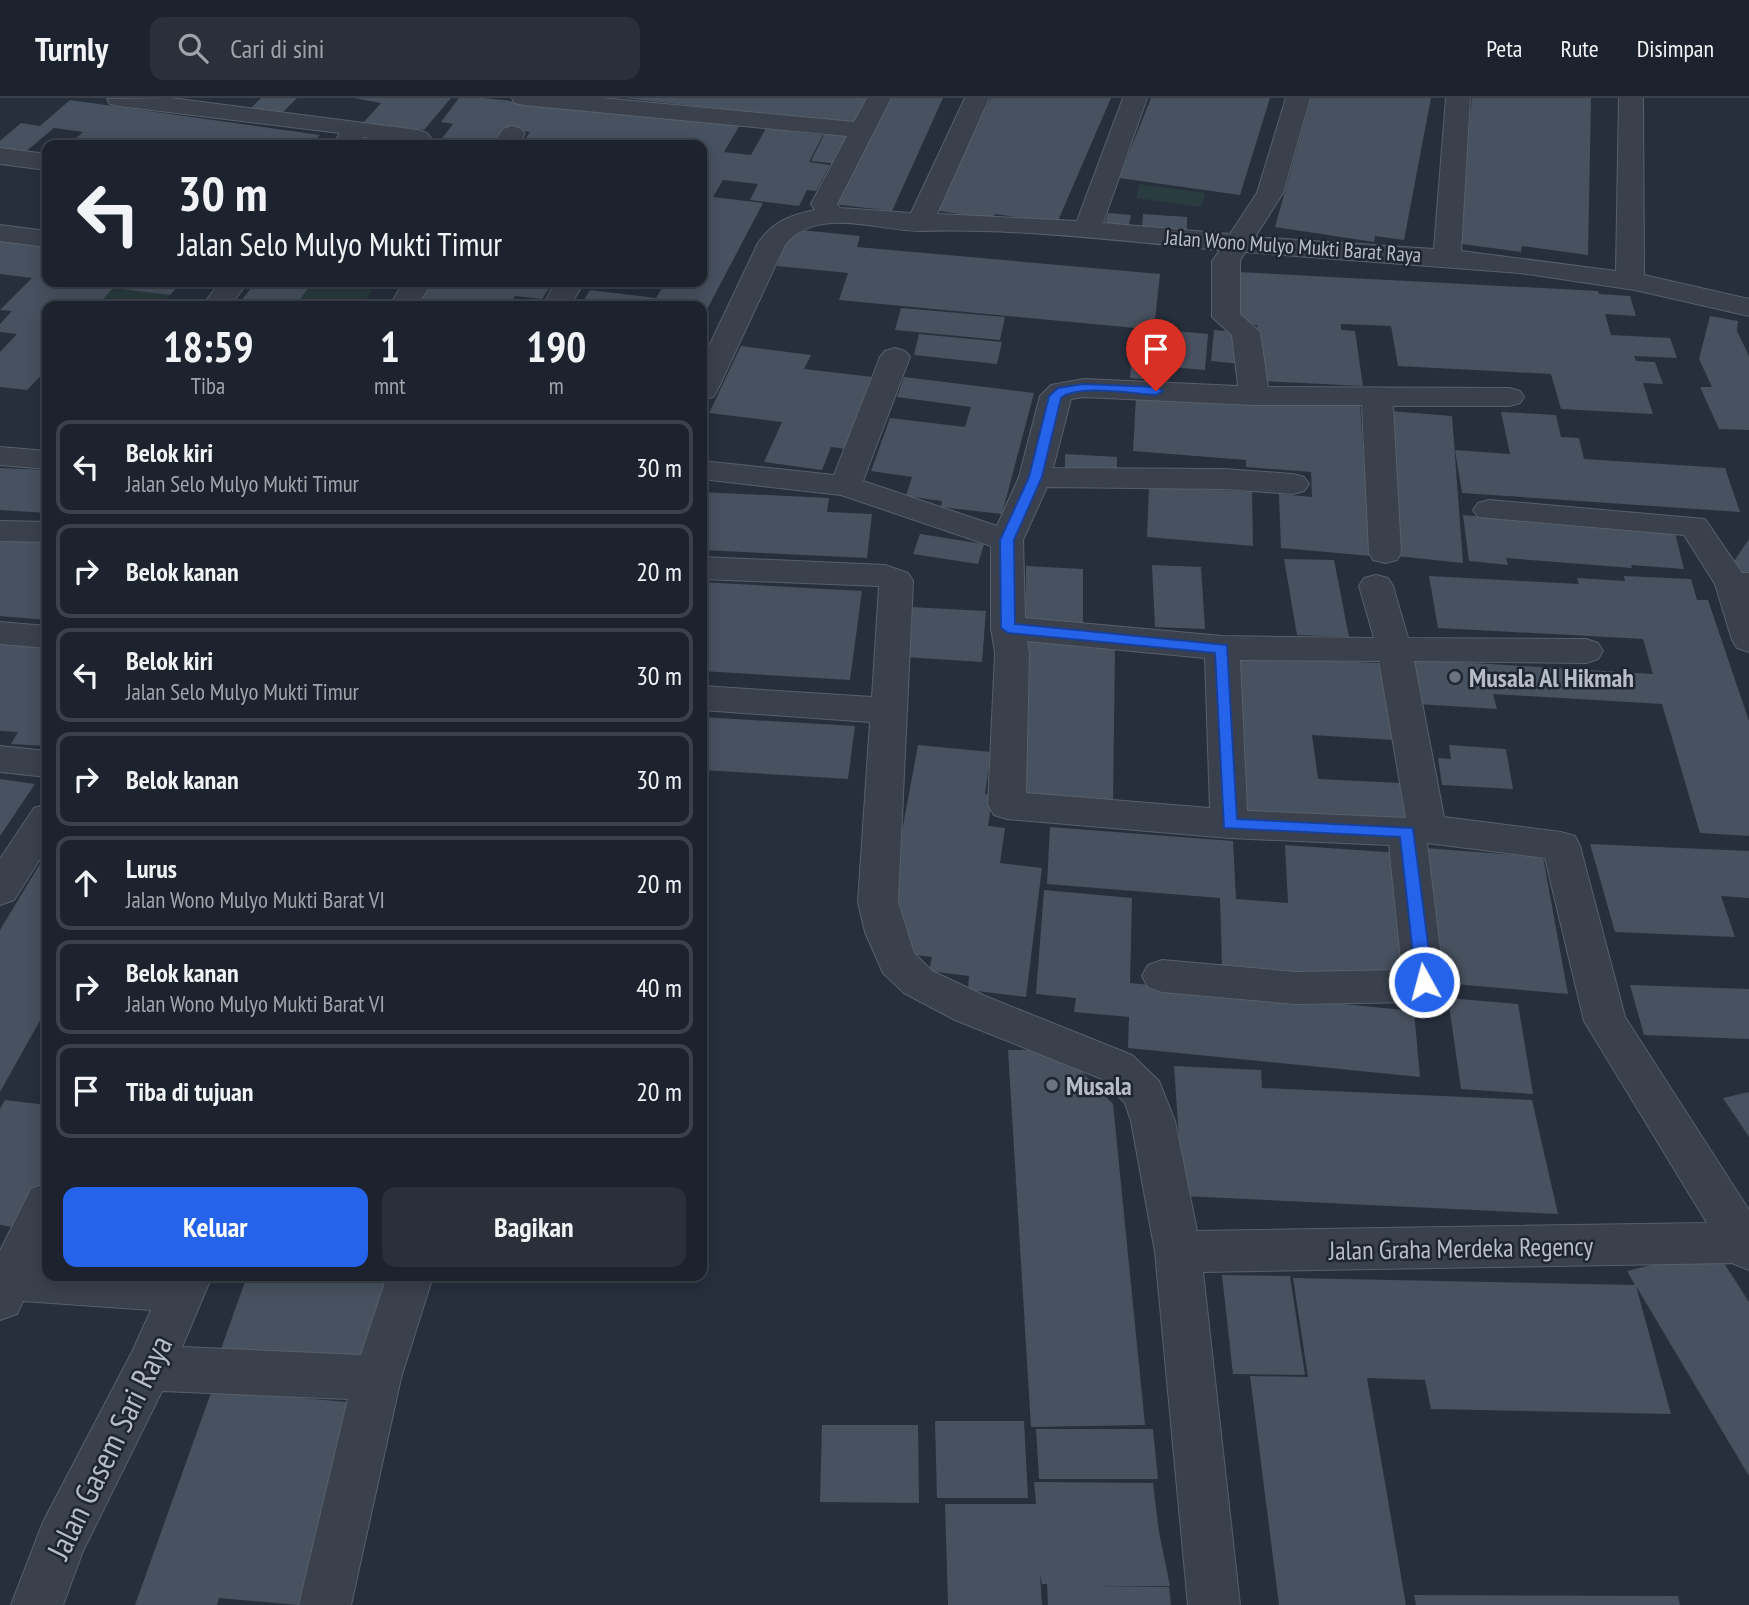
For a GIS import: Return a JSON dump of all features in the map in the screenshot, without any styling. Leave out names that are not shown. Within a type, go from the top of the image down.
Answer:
[{"type":"street","points":[[524,98],[864,130]]},
{"type":"street","points":[[832,215],[824,204],[879,98]]},
{"type":"street","points":[[920,223],[977,98]]},
{"type":"street","points":[[1087,230],[1135,98]]},
{"type":"street","points":[[1254,396],[1246,332],[1226,317],[1226,261],[1270,193],[1298,98]]},
{"type":"street","points":[[1447,257],[1458,98]]},
{"type":"street","points":[[1630,280],[1631,98]]},
{"type":"street","points":[[119,99],[351,137],[418,138]]},
{"type":"street","points":[[0,156],[42,161]]},
{"type":"street","name":"Jalan Wono Mulyo Mukti Barat Raya","points":[[707,380],[772,243],[782,229],[800,221],[832,215],[920,223],[1087,230],[1236,244],[1447,257],[1570,270],[1630,280],[1700,294],[1749,308]]},
{"type":"street","points":[[0,233],[42,238]]},
{"type":"street","points":[[845,485],[895,357]]},
{"type":"street","points":[[1509,397],[1254,396],[1083,387],[1062,391],[1055,396],[1035,477],[1007,540],[1008,628],[1012,653],[1007,805],[1229,824],[1417,831],[1561,846],[1605,1021],[1747,1246]]},
{"type":"street","points":[[1377,395],[1385,553]]},
{"type":"street","points":[[0,456],[42,460]]},
{"type":"street","points":[[707,471],[845,485],[1007,540]]},
{"type":"street","points":[[1035,477],[1224,479],[1293,484]]},
{"type":"street","points":[[1489,510],[1694,526],[1741,584],[1749,640]]},
{"type":"street","points":[[0,531],[42,532]]},
{"type":"street","points":[[707,568],[893,578],[898,587],[878,902],[885,932],[897,962],[918,982],[971,1008],[1117,1067],[1144,1094],[1153,1121],[1178,1252],[1214,1605]]},
{"type":"street","points":[[1162,976],[1296,988],[1419,986],[1424,982],[1417,831],[1394,648],[1376,586]]},
{"type":"street","points":[[1008,628],[1222,648],[1305,651],[1394,648],[1586,651]]},
{"type":"street","points":[[0,633],[42,636]]},
{"type":"street","points":[[1222,648],[1229,824]]},
{"type":"street","points":[[707,698],[889,711]]},
{"type":"street","points":[[0,759],[42,763]]},
{"type":"street","points":[[0,890],[42,826]]},
{"type":"street","points":[[42,1212],[3,1286],[186,1283]]},
{"type":"street","name":"Jalan Graha Merdeka Regency","points":[[1178,1252],[1747,1246]]},
{"type":"street","points":[[325,1605],[376,1378],[408,1281]]},
{"type":"street","name":"Jalan Gasem Sari Raya","points":[[37,1605],[61,1541],[149,1368],[186,1283]]},
{"type":"street","points":[[149,1368],[376,1378]]},
{"type":"shaded area","points":[[1140,184],[1205,193],[1201,207],[1136,198]]},
{"type":"shaded area","points":[[309,287],[374,287],[365,301],[299,301]]},
{"type":"shaded area","points":[[113,288],[170,295],[165,301],[101,301]]},
{"type":"building","points":[[261,98],[297,98],[283,112],[251,108]]},
{"type":"building","points":[[354,98],[451,98],[424,130],[363,123],[381,103]]},
{"type":"building","points":[[459,98],[483,98],[740,125],[724,152],[751,155],[766,128],[823,135],[809,162],[830,165],[816,191],[807,190],[799,206],[750,200],[758,184],[723,180],[713,197],[763,203],[707,309],[707,301],[583,301],[590,290],[656,298],[663,287],[707,287],[707,140],[524,140],[530,132],[503,129],[495,140],[441,140],[453,124],[441,122]]},
{"type":"building","points":[[623,98],[867,98],[855,124]]},
{"type":"building","points":[[886,98],[943,98],[892,211],[833,204]]},
{"type":"building","points":[[991,98],[1111,98],[1057,223],[995,214],[993,219],[932,210]]},
{"type":"building","points":[[1151,98],[1270,98],[1240,195],[1119,178]]},
{"type":"building","points":[[1311,98],[1431,98],[1404,240],[1375,236],[1374,242],[1275,227]]},
{"type":"building","points":[[1472,98],[1591,98],[1588,255],[1522,246],[1521,252],[1455,243]]},
{"type":"building","points":[[70,100],[320,135],[315,140],[74,140],[83,132],[54,128],[23,154],[0,151],[0,141],[21,123],[40,126]]},
{"type":"building","points":[[825,133],[852,136],[839,164],[811,161]]},
{"type":"building","points":[[1108,213],[1131,215],[1129,225],[1105,223]]},
{"type":"building","points":[[1143,214],[1187,217],[1187,231],[1142,229]]},
{"type":"building","points":[[791,229],[860,236],[857,247],[1160,274],[1154,329],[1208,334],[1205,370],[1169,367],[1168,381],[1130,378],[1135,328],[839,300],[848,273],[777,266]]},
{"type":"building","points":[[0,239],[42,244],[42,287],[177,287],[170,295],[113,288],[101,301],[42,301],[42,374],[27,390],[0,387],[0,352],[17,334],[0,332],[0,324],[12,311],[0,310],[32,278],[0,274]]},
{"type":"building","points":[[1238,272],[1598,291],[1599,294],[1630,296],[1636,316],[1605,314],[1611,335],[1670,338],[1677,358],[1634,356],[1636,361],[1655,362],[1663,384],[1643,383],[1653,414],[1561,409],[1551,374],[1398,366],[1391,326],[1341,324],[1341,330],[1355,331],[1363,386],[1262,381],[1257,325],[1241,325]]},
{"type":"building","points":[[252,287],[309,287],[299,301],[241,301]]},
{"type":"building","points":[[424,287],[550,287],[542,299],[515,296],[512,301],[415,301]]},
{"type":"building","points":[[901,308],[1005,317],[1000,340],[895,330]]},
{"type":"building","points":[[1710,316],[1738,321],[1737,331],[1749,356],[1749,430],[1719,429],[1700,387],[1712,387],[1699,359]]},
{"type":"building","points":[[1214,330],[1238,332],[1240,364],[1211,361]]},
{"type":"building","points":[[919,334],[1002,342],[997,364],[914,355]]},
{"type":"building","points":[[741,346],[811,355],[804,369],[873,377],[846,449],[831,447],[822,470],[764,462],[782,422],[709,413]]},
{"type":"building","points":[[904,377],[1034,393],[1002,514],[941,507],[942,501],[906,496],[912,477],[871,471],[890,418],[965,427],[971,407],[897,397]]},
{"type":"building","points":[[1136,397],[1216,403],[1216,398],[1308,405],[1308,401],[1360,405],[1371,556],[1281,548],[1279,494],[1312,497],[1311,472],[1246,467],[1246,460],[1133,451]]},
{"type":"building","points":[[1390,411],[1452,416],[1463,563],[1396,556]]},
{"type":"building","points":[[1501,412],[1556,415],[1561,437],[1579,438],[1584,459],[1725,468],[1740,512],[1462,493],[1455,450],[1510,454]]},
{"type":"building","points":[[1065,454],[1117,457],[1117,474],[1065,472]]},
{"type":"building","points":[[0,468],[42,470],[42,513],[0,510]]},
{"type":"building","points":[[1149,486],[1252,492],[1253,546],[1147,537]]},
{"type":"building","points":[[707,492],[829,498],[827,512],[872,514],[867,558],[707,550]]},
{"type":"building","points":[[1463,515],[1675,533],[1684,569],[1631,565],[1632,568],[1506,558],[1508,565],[1469,561]]},
{"type":"building","points":[[920,534],[984,544],[978,564],[913,554]]},
{"type":"building","points":[[0,539],[42,542],[42,620],[0,616]]},
{"type":"building","points":[[1749,539],[1749,574],[1735,573],[1730,567]]},
{"type":"building","points":[[1284,559],[1334,560],[1349,637],[1297,635]]},
{"type":"building","points":[[1152,565],[1201,567],[1205,629],[1155,627]]},
{"type":"building","points":[[1026,566],[1083,569],[1083,624],[1025,621]]},
{"type":"building","points":[[1429,576],[1579,584],[1577,578],[1625,581],[1624,576],[1691,579],[1697,600],[1708,600],[1749,721],[1749,836],[1700,833],[1662,704],[1493,694],[1497,709],[1417,704],[1410,659],[1653,674],[1643,639],[1438,628]]},
{"type":"building","points":[[707,582],[862,591],[850,680],[707,671]]},
{"type":"building","points":[[910,607],[986,611],[982,662],[904,657]]},
{"type":"building","points":[[1023,641],[1115,647],[1113,804],[1015,797]]},
{"type":"building","points":[[0,644],[42,646],[42,746],[11,744],[18,732],[0,731]]},
{"type":"building","points":[[1229,656],[1380,663],[1394,740],[1312,735],[1318,779],[1401,783],[1408,822],[1244,814]]},
{"type":"building","points":[[707,717],[855,726],[848,779],[707,770]]},
{"type":"building","points":[[918,745],[991,752],[985,794],[993,795],[988,826],[1005,828],[1000,863],[1042,868],[1026,997],[968,990],[969,976],[929,971],[932,957],[899,953],[892,885]]},
{"type":"building","points":[[1449,745],[1506,749],[1513,789],[1442,785],[1438,758],[1451,759]]},
{"type":"building","points":[[0,779],[35,784],[0,836]]},
{"type":"building","points":[[1050,827],[1233,841],[1236,899],[1288,903],[1285,845],[1400,853],[1404,981],[1222,966],[1220,898],[1047,884]]},
{"type":"building","points":[[1590,844],[1749,851],[1749,898],[1721,896],[1735,937],[1615,932]]},
{"type":"building","points":[[1425,848],[1543,857],[1568,994],[1443,983]]},
{"type":"building","points":[[42,860],[42,1017],[0,1092],[0,930]]},
{"type":"building","points":[[1044,890],[1132,898],[1130,983],[1414,1011],[1420,1077],[1128,1048],[1129,1017],[1074,1012],[1076,998],[1036,994]]},
{"type":"building","points":[[1630,985],[1749,989],[1749,1039],[1644,1035]]},
{"type":"building","points":[[1448,998],[1518,1004],[1533,1094],[1461,1089]]},
{"type":"building","points":[[1008,1050],[1038,1050],[1077,1067],[1113,1104],[1145,1425],[1031,1427]]},
{"type":"building","points":[[1174,1066],[1261,1070],[1262,1088],[1532,1100],[1558,1214],[1183,1196]]},
{"type":"building","points":[[1749,1092],[1749,1137],[1723,1098]]},
{"type":"building","points":[[5,1100],[42,1104],[42,1196],[25,1229],[0,1225],[0,1109]]},
{"type":"building","points":[[1715,1249],[1749,1302],[1749,1476],[1636,1286],[1671,1414],[1431,1409],[1425,1380],[1367,1378],[1406,1605],[1279,1605],[1250,1376],[1308,1377],[1293,1278],[1635,1285],[1627,1271]]},
{"type":"building","points":[[1222,1275],[1290,1276],[1305,1375],[1233,1374]]},
{"type":"building","points":[[245,1281],[393,1281],[369,1362],[221,1349]]},
{"type":"building","points":[[212,1390],[358,1403],[298,1605],[219,1598],[217,1605],[135,1605]]},
{"type":"building","points":[[935,1421],[1024,1421],[1028,1498],[937,1498]]},
{"type":"building","points":[[822,1425],[918,1425],[919,1503],[820,1502]]},
{"type":"building","points":[[1036,1429],[1153,1429],[1158,1479],[1039,1479]]},
{"type":"building","points":[[1034,1482],[1153,1483],[1170,1586],[1095,1586],[1169,1587],[1171,1605],[1048,1605],[1047,1584],[1042,1584],[1040,1574],[1042,1605],[948,1605],[945,1504],[1036,1504]]},
{"type":"building","points":[[1414,1595],[1678,1596],[1680,1605],[1416,1605]]},
{"type":"place","name":"Musala Al Hikmah","points":[[1455,677]]},
{"type":"place","name":"Musala","points":[[1052,1085]]},
{"type":"route","points":[[1156,391],[1083,387],[1062,391],[1055,396],[1035,477],[1007,540],[1008,628],[1222,648],[1229,824],[1407,832],[1424,982]]}]
